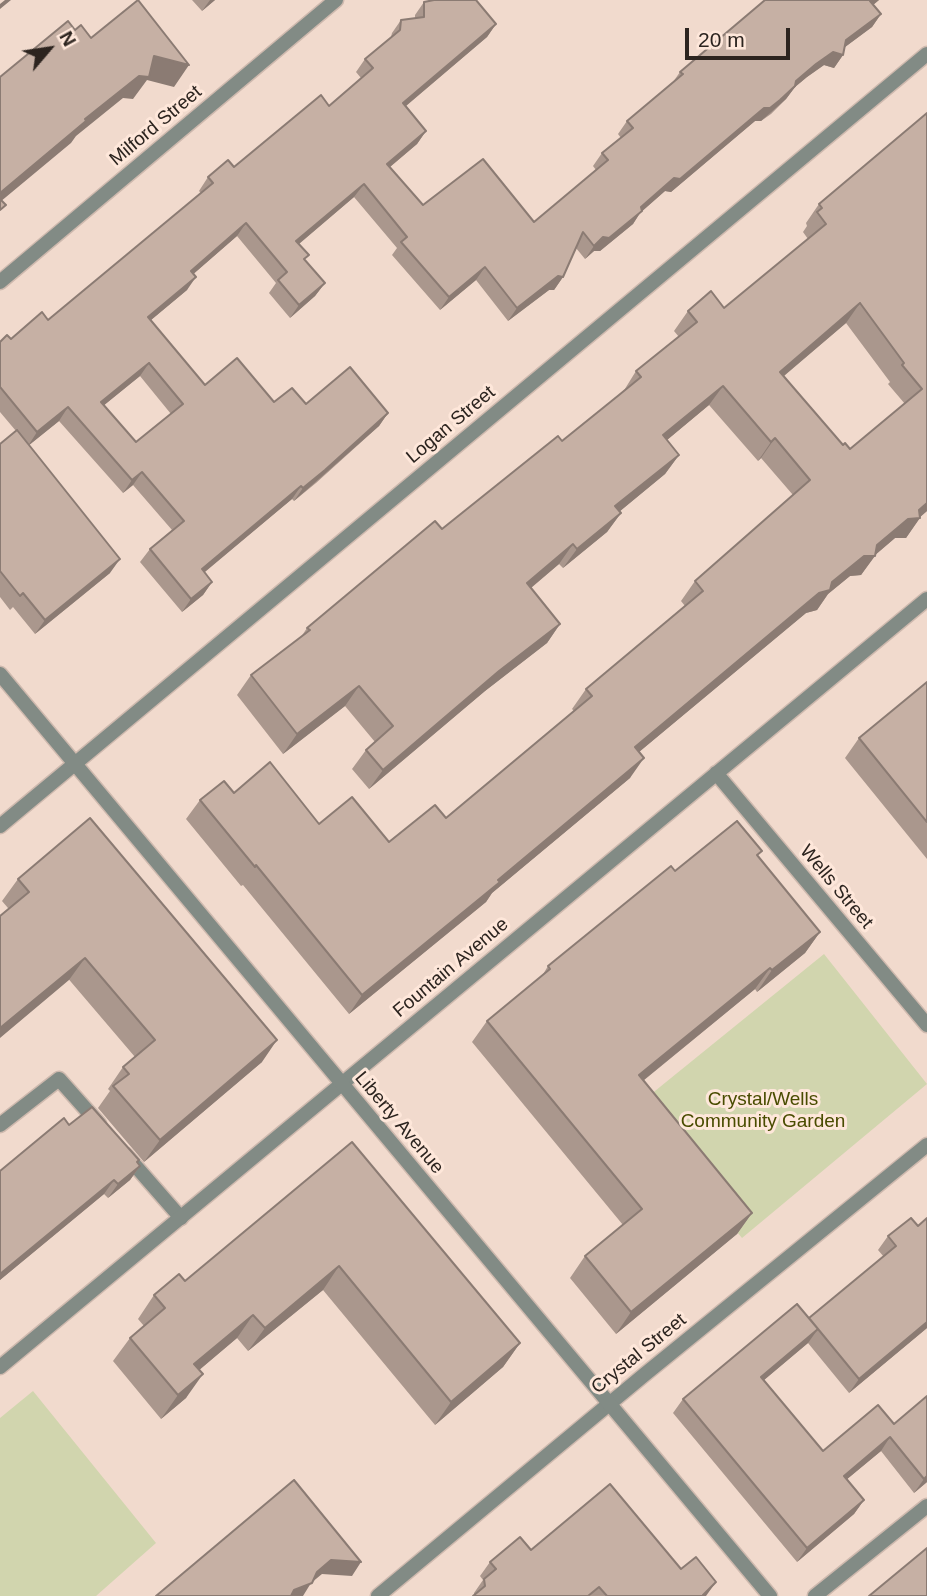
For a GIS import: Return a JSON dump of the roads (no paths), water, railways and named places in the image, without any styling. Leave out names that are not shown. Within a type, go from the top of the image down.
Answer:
[{"type":"street","name":"Milford Street","points":[[0,282],[336,0]]},
{"type":"street","name":"Logan Street","points":[[0,826],[927,54]]},
{"type":"street","name":"Fountain Avenue","points":[[0,1367],[927,599]]},
{"type":"street","name":"Liberty Avenue","points":[[0,674],[770,1596]]},
{"type":"street","name":"Wells Street","points":[[716,773],[927,1025]]},
{"type":"street","points":[[0,1125],[59,1079],[181,1217]]},
{"type":"street","name":"Crystal Street","points":[[378,1596],[927,1145]]},
{"type":"street","points":[[815,1596],[927,1506]]},
{"type":"park label","name":"Crystal/Wells Community Garden","points":[[763,1111]]}]
